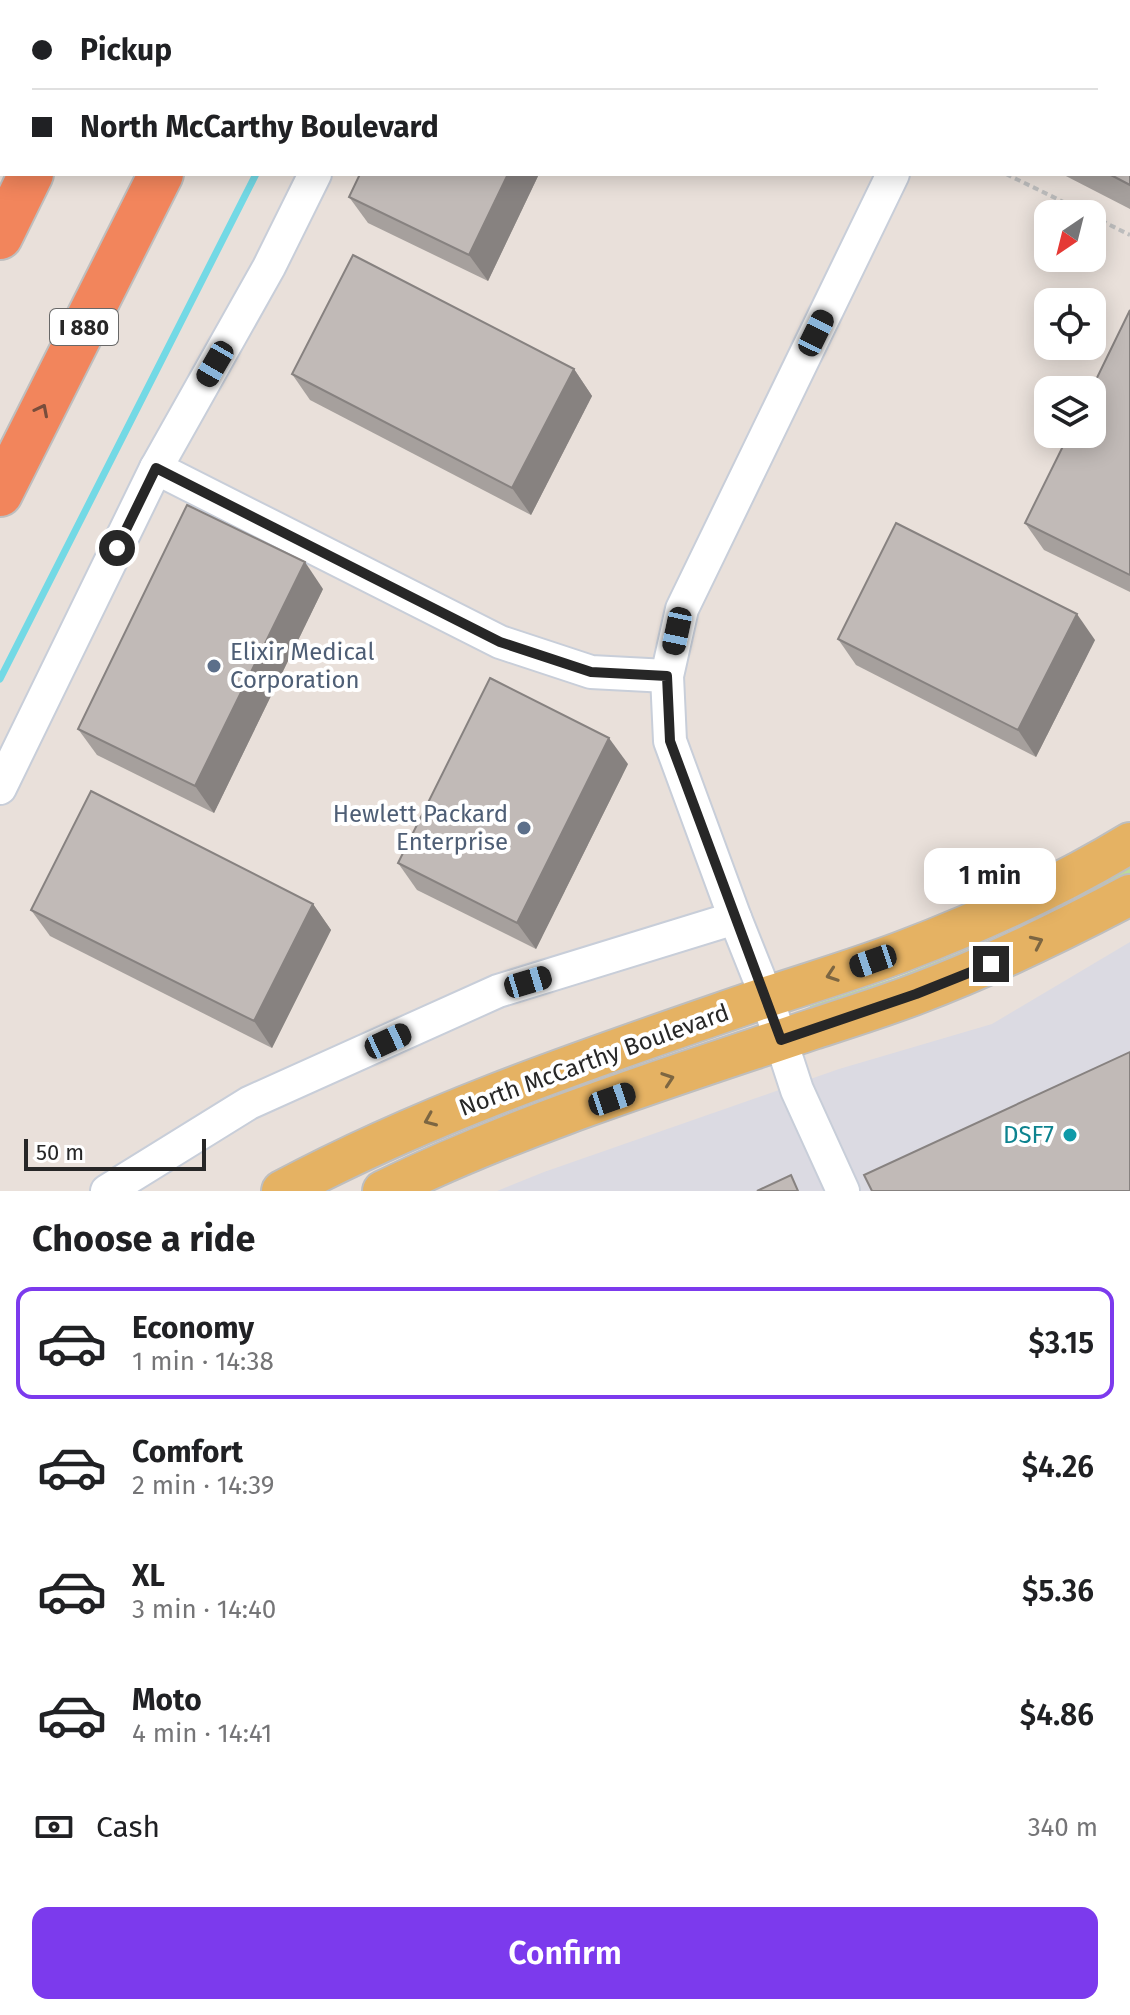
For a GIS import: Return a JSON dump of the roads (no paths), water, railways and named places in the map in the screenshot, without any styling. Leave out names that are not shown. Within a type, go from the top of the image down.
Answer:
[{"type":"highway","points":[[0,237],[30,176]]},
{"type":"highway","name":"I 880","points":[[0,494],[160,176]]},
{"type":"main road","name":"North McCarthy Boulevard","points":[[282,1191],[387,1139],[477,1100],[900,952],[972,923],[1043,890],[1130,843]]},
{"type":"main road","name":"North McCarthy Boulevard","points":[[383,1191],[494,1142],[916,994],[991,964],[1130,895]]},
{"type":"lane","points":[[0,788],[156,468],[269,267],[314,176]]},
{"type":"lane","points":[[843,1191],[797,1090],[767,998],[670,741],[667,676],[682,609],[892,176]]},
{"type":"lane","points":[[156,468],[500,642],[591,672],[667,676]]},
{"type":"lane","points":[[107,1191],[249,1103],[498,991],[735,918]]},
{"type":"waterway","points":[[0,679],[255,176]]},
{"type":"place","name":"Elixir Medical Corporation","points":[[214,666]]},
{"type":"place","name":"Hewlett Packard Enterprise","points":[[524,828]]},
{"type":"place","name":"DSF7","points":[[1070,1135]]}]
